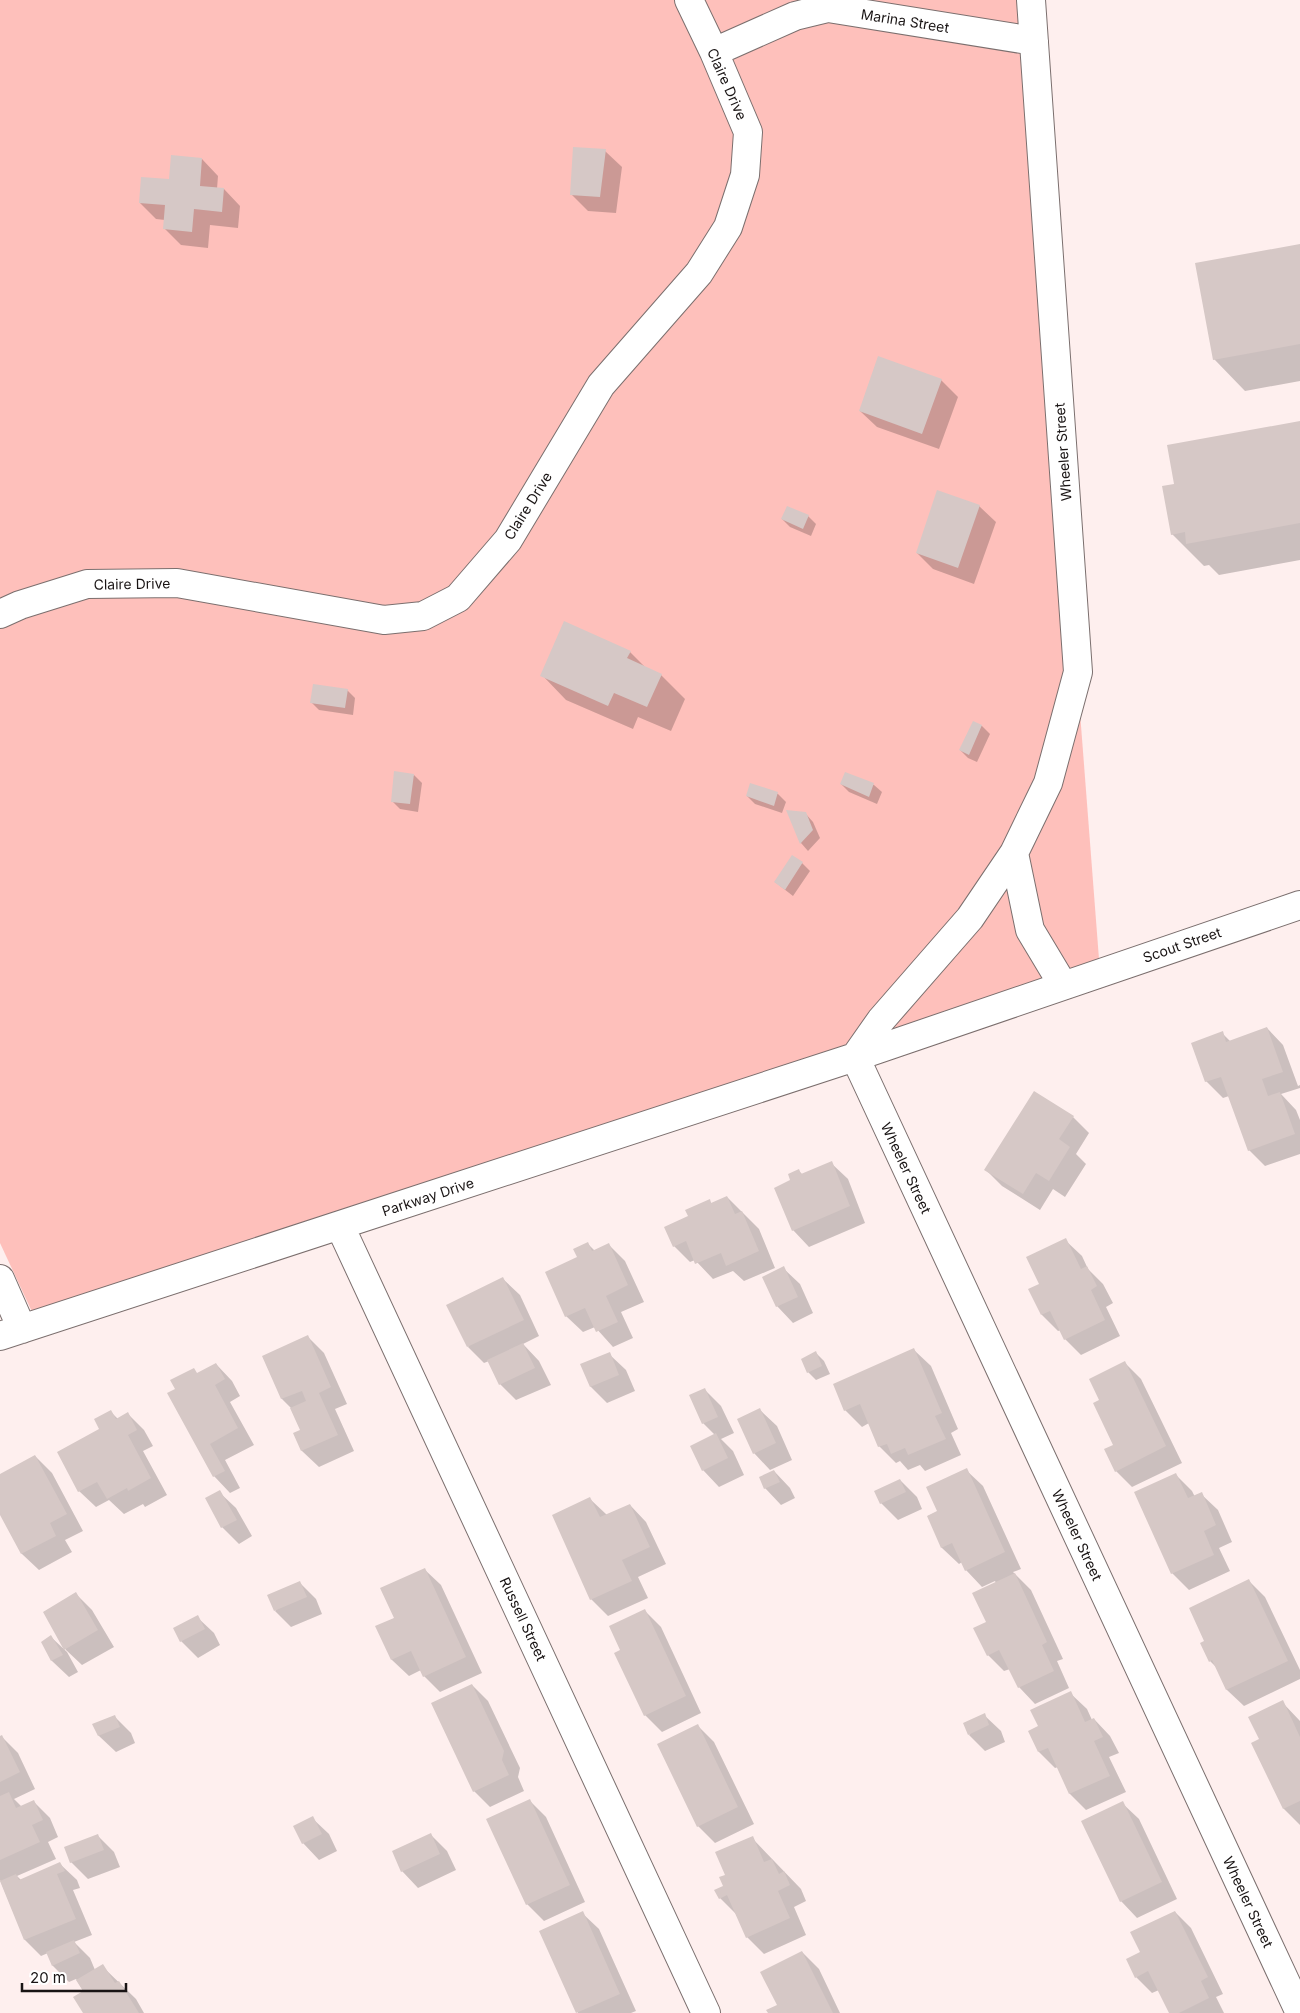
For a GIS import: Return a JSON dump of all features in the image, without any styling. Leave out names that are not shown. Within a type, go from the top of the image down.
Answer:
[{"type":"street","name":"Claire Drive","points":[[0,614],[20,605],[87,584],[177,583],[384,620],[423,616],[458,598],[508,540],[601,385],[699,273],[728,227],[745,175],[748,132],[714,52],[689,0]]},
{"type":"street","points":[[1031,0],[1034,41]]},
{"type":"street","name":"Marina Street","points":[[714,52],[795,16],[828,8],[1034,41]]},
{"type":"street","name":"Wheeler Street","points":[[1034,41],[1078,672],[1048,783],[1014,853],[970,918],[881,1020],[855,1057],[1300,2012]]},
{"type":"street","points":[[855,1057],[1063,985],[1030,930],[1014,853]]},
{"type":"street","name":"Scout Street","points":[[1063,985],[1300,905]]},
{"type":"street","name":"Parkway Drive","points":[[11,1333],[855,1057]]},
{"type":"street","name":"Russell Street","points":[[340,1226],[706,2013]]},
{"type":"street","points":[[0,1279],[11,1333]]},
{"type":"shaded area","points":[[0,0],[1018,0],[1070,583],[1100,972],[34,1316],[0,1243]]},
{"type":"building","points":[[573,147],[606,149],[600,197],[570,195]]},
{"type":"building","points":[[171,155],[202,158],[200,186],[224,188],[222,212],[194,209],[192,232],[163,229],[165,205],[139,203],[141,177],[169,179]]},
{"type":"building","points":[[1300,244],[1300,344],[1213,360],[1195,263]]},
{"type":"building","points":[[878,356],[942,379],[922,434],[859,411]]},
{"type":"building","points":[[1300,421],[1300,523],[1186,544],[1185,532],[1171,535],[1162,486],[1174,484],[1167,445]]},
{"type":"building","points":[[937,490],[980,505],[958,568],[916,553]]},
{"type":"building","points":[[787,506],[809,515],[803,529],[781,519]]},
{"type":"building","points":[[564,621],[631,651],[627,658],[662,674],[647,707],[614,693],[608,706],[540,676]]},
{"type":"building","points":[[313,684],[348,689],[345,708],[310,703]]},
{"type":"building","points":[[973,721],[982,725],[969,755],[959,750]]},
{"type":"building","points":[[394,771],[414,774],[410,804],[391,802]]},
{"type":"building","points":[[845,772],[874,783],[869,797],[840,784]]},
{"type":"building","points":[[750,783],[778,792],[774,806],[746,796]]},
{"type":"building","points":[[786,810],[806,812],[813,830],[800,844]]},
{"type":"building","points":[[792,855],[803,862],[785,890],[774,882]]},
{"type":"building","points":[[1267,1027],[1283,1072],[1262,1079],[1268,1096],[1280,1092],[1295,1134],[1248,1151],[1221,1077],[1205,1082],[1191,1043],[1223,1031],[1226,1042]]},
{"type":"building","points":[[1034,1091],[1074,1116],[1059,1139],[1070,1147],[1049,1181],[1036,1173],[1023,1194],[984,1170]]},
{"type":"building","points":[[832,1161],[850,1206],[792,1231],[774,1188],[790,1180],[788,1174],[799,1169],[801,1174]]},
{"type":"building","points":[[727,1196],[735,1214],[742,1211],[759,1251],[726,1266],[721,1253],[695,1264],[686,1241],[673,1247],[664,1227],[688,1216],[685,1210],[710,1199],[711,1203]]},
{"type":"building","points":[[1066,1238],[1081,1269],[1087,1266],[1097,1286],[1091,1290],[1105,1320],[1064,1340],[1050,1311],[1041,1315],[1028,1289],[1039,1284],[1026,1257]]},
{"type":"building","points":[[588,1242],[592,1251],[609,1243],[628,1285],[606,1296],[618,1322],[596,1332],[585,1308],[565,1317],[545,1272],[577,1257],[573,1249]]},
{"type":"building","points":[[784,1266],[798,1297],[776,1307],[762,1277]]},
{"type":"building","points":[[503,1277],[524,1320],[467,1347],[446,1305]]},
{"type":"building","points":[[308,1335],[331,1387],[319,1393],[338,1435],[301,1451],[293,1433],[300,1430],[290,1408],[306,1401],[302,1391],[281,1399],[262,1356]]},
{"type":"building","points":[[523,1343],[535,1368],[499,1385],[487,1360]]},
{"type":"building","points":[[914,1348],[942,1413],[935,1416],[946,1439],[908,1455],[905,1448],[891,1454],[887,1444],[878,1447],[860,1404],[844,1411],[833,1384]]},
{"type":"building","points":[[816,1351],[822,1366],[807,1373],[801,1359]]},
{"type":"building","points":[[610,1352],[619,1375],[590,1387],[580,1364]]},
{"type":"building","points":[[1125,1361],[1166,1446],[1115,1472],[1104,1449],[1113,1445],[1093,1403],[1099,1400],[1089,1379]]},
{"type":"building","points":[[216,1363],[225,1379],[215,1385],[238,1428],[210,1444],[225,1471],[213,1477],[167,1393],[175,1389],[170,1380],[194,1368],[197,1373]]},
{"type":"building","points":[[705,1388],[718,1417],[702,1424],[689,1395]]},
{"type":"building","points":[[760,1408],[776,1443],[753,1454],[737,1419]]},
{"type":"building","points":[[111,1410],[116,1419],[128,1412],[137,1430],[128,1435],[151,1478],[128,1491],[127,1488],[107,1499],[97,1482],[78,1492],[57,1452],[99,1429],[94,1419]]},
{"type":"building","points":[[716,1433],[728,1458],[702,1471],[690,1446]]},
{"type":"building","points":[[35,1455],[67,1514],[50,1523],[56,1536],[21,1554],[0,1515],[0,1474]]},
{"type":"building","points":[[967,1468],[1005,1552],[965,1571],[952,1543],[941,1548],[927,1516],[937,1511],[926,1487]]},
{"type":"building","points":[[774,1470],[780,1482],[764,1489],[759,1477]]},
{"type":"building","points":[[1176,1473],[1188,1498],[1202,1492],[1216,1525],[1204,1531],[1214,1555],[1171,1574],[1134,1492]]},
{"type":"building","points":[[900,1479],[906,1492],[880,1504],[874,1491]]},
{"type":"building","points":[[220,1490],[237,1520],[221,1528],[205,1498]]},
{"type":"building","points":[[590,1497],[600,1517],[630,1504],[650,1547],[622,1560],[632,1581],[590,1600],[552,1515]]},
{"type":"building","points":[[425,1568],[466,1657],[423,1677],[411,1651],[391,1660],[375,1626],[394,1618],[380,1588]]},
{"type":"building","points":[[1015,1573],[1047,1642],[1042,1645],[1054,1671],[1018,1688],[999,1650],[987,1656],[973,1628],[986,1622],[972,1593]]},
{"type":"building","points":[[1249,1579],[1288,1661],[1226,1690],[1212,1660],[1209,1662],[1200,1643],[1204,1641],[1189,1608]]},
{"type":"building","points":[[300,1581],[307,1597],[274,1611],[267,1595]]},
{"type":"building","points":[[76,1592],[98,1630],[64,1650],[43,1612]]},
{"type":"building","points":[[645,1609],[686,1696],[644,1716],[614,1653],[620,1650],[609,1626]]},
{"type":"building","points":[[198,1615],[205,1629],[180,1642],[173,1628]]},
{"type":"building","points":[[51,1635],[63,1655],[51,1661],[41,1642]]},
{"type":"building","points":[[472,1684],[504,1751],[502,1760],[509,1775],[473,1792],[431,1703]]},
{"type":"building","points":[[1071,1691],[1085,1722],[1094,1718],[1103,1737],[1094,1741],[1110,1776],[1069,1794],[1048,1748],[1038,1752],[1028,1731],[1038,1726],[1030,1710]]},
{"type":"building","points":[[1283,1700],[1300,1737],[1300,1801],[1283,1809],[1251,1743],[1259,1739],[1248,1717]]},
{"type":"building","points":[[985,1713],[989,1725],[968,1735],[963,1723]]},
{"type":"building","points":[[115,1715],[120,1727],[98,1736],[92,1724]]},
{"type":"building","points":[[698,1724],[738,1807],[697,1827],[657,1744]]},
{"type":"building","points":[[2,1735],[20,1772],[0,1782],[0,1736]]},
{"type":"building","points":[[9,1792],[16,1808],[34,1800],[43,1820],[32,1825],[40,1842],[0,1860],[0,1796]]},
{"type":"building","points":[[530,1799],[570,1885],[526,1905],[486,1819]]},
{"type":"building","points":[[1123,1801],[1162,1882],[1120,1902],[1081,1821]]},
{"type":"building","points":[[313,1816],[322,1834],[302,1844],[293,1826]]},
{"type":"building","points":[[431,1833],[440,1854],[401,1872],[392,1851]]},
{"type":"building","points":[[98,1834],[104,1850],[70,1863],[64,1847]]},
{"type":"building","points":[[753,1836],[764,1862],[772,1859],[779,1874],[784,1871],[790,1885],[778,1891],[790,1918],[746,1938],[727,1895],[719,1899],[714,1890],[723,1886],[719,1877],[725,1875],[715,1852]]},
{"type":"building","points":[[60,1862],[65,1871],[57,1874],[76,1919],[24,1940],[0,1881],[16,1874],[19,1880]]},
{"type":"building","points":[[583,1911],[620,1994],[576,2013],[539,1931]]},
{"type":"building","points":[[1175,1911],[1208,1977],[1201,1981],[1209,1998],[1179,2013],[1169,2013],[1148,1971],[1135,1978],[1126,1959],[1140,1952],[1130,1932]]},
{"type":"building","points":[[74,1940],[80,1953],[52,1966],[46,1952]]},
{"type":"building","points":[[802,1951],[833,2013],[768,2013],[766,2010],[777,2005],[760,1972]]},
{"type":"building","points":[[103,1964],[115,1983],[119,1981],[139,2013],[83,2013],[73,1997],[83,1991],[76,1980]]}]
